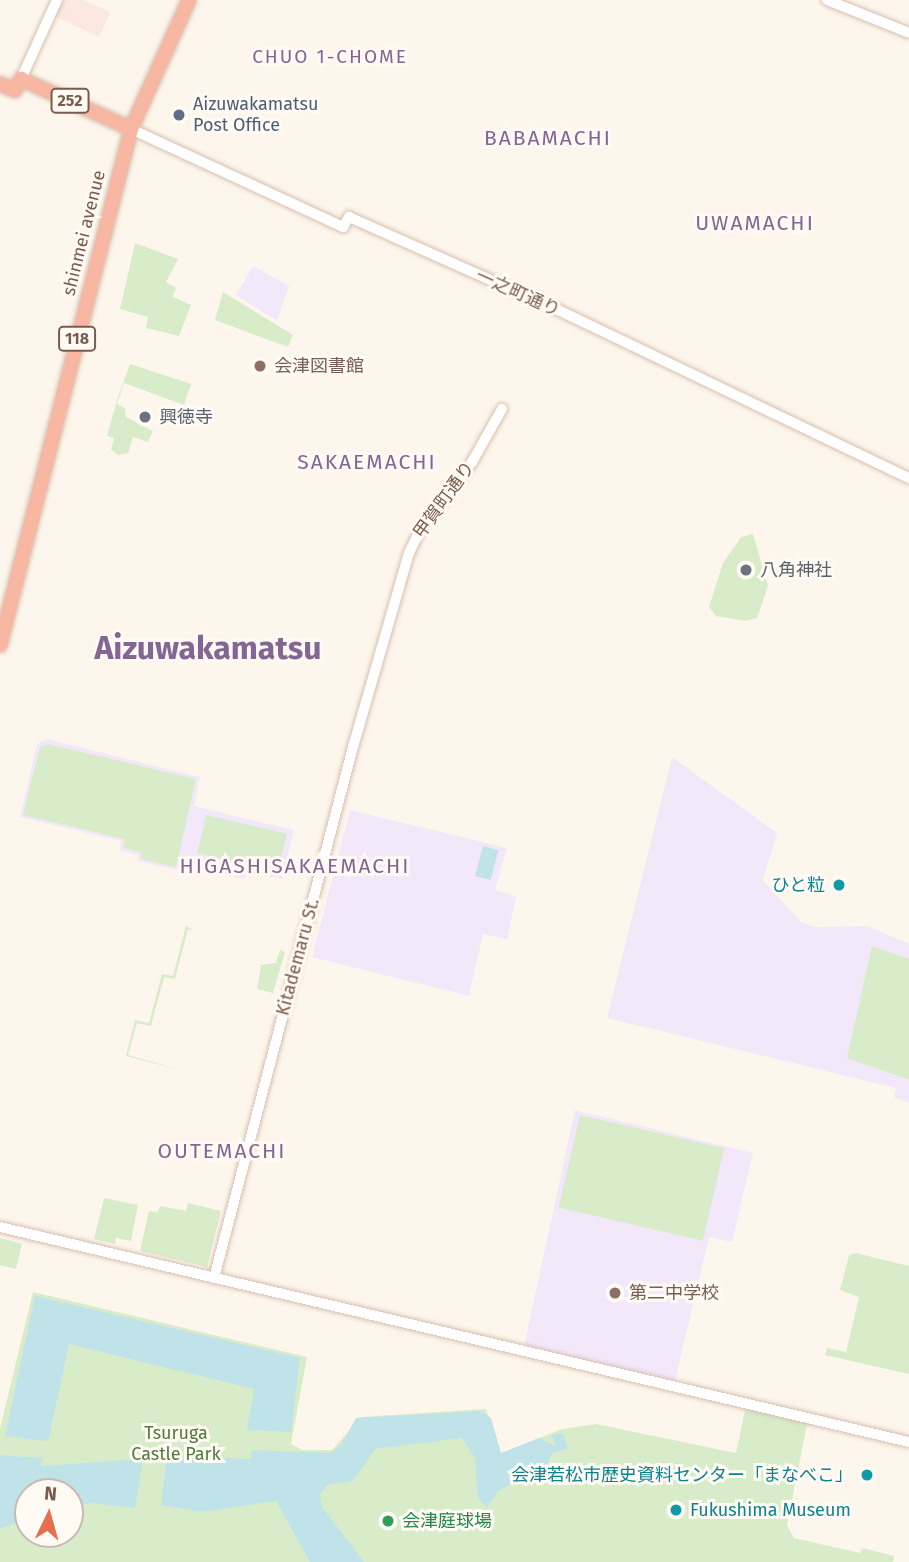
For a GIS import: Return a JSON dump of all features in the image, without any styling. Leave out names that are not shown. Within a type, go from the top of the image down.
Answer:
[{"type":"highway","name":"118","points":[[131,129],[189,0]]},
{"type":"highway","name":"252","points":[[0,84],[18,85],[131,129]]},
{"type":"highway","name":"shinmei avenue","points":[[0,645],[131,129]]},
{"type":"street","points":[[18,85],[57,0]]},
{"type":"street","points":[[827,0],[909,33]]},
{"type":"street","name":"一之町通り","points":[[131,129],[343,227],[349,217],[558,310],[909,478]]},
{"type":"street","name":"甲賀町通り","points":[[383,636],[415,538],[472,462],[502,409]]},
{"type":"street","name":"Kitademaru St.","points":[[214,1278],[383,636]]},
{"type":"street","points":[[0,1227],[909,1442]]},
{"type":"shaded area","points":[[63,0],[84,0],[110,12],[99,37],[56,17]]},
{"type":"shaded area","points":[[253,266],[289,286],[277,321],[236,295]]},
{"type":"shaded area","points":[[47,739],[200,777],[194,806],[294,830],[282,879],[247,871],[245,879],[179,863],[177,870],[137,861],[138,855],[119,850],[121,841],[20,817],[37,744]]},
{"type":"shaded area","points":[[672,757],[777,833],[763,880],[801,922],[815,927],[868,926],[909,944],[909,1103],[894,1097],[896,1088],[607,1018]]},
{"type":"shaded area","points":[[350,810],[507,848],[495,890],[516,896],[507,939],[483,934],[469,996],[312,957]]},
{"type":"shaded area","name":"第二中学校","points":[[575,1110],[753,1153],[732,1242],[709,1237],[675,1381],[524,1346]]},
{"type":"green space","points":[[135,243],[178,259],[166,282],[176,288],[173,297],[191,305],[179,336],[146,328],[148,317],[120,309]]},
{"type":"green space","points":[[223,292],[293,335],[288,347],[215,320]]},
{"type":"green space","points":[[130,364],[191,384],[184,405],[124,383],[117,404],[125,408],[126,417],[153,431],[148,442],[133,437],[128,453],[118,455],[111,449],[114,438],[107,436],[117,400]]},
{"type":"green space","name":"八角神社","points":[[753,534],[768,586],[757,618],[745,621],[716,616],[709,607],[723,563],[741,537]]},
{"type":"green space","points":[[48,744],[196,779],[176,867],[140,859],[141,852],[123,848],[124,839],[23,815],[40,747]]},
{"type":"green space","points":[[206,815],[287,834],[278,872],[197,853]]},
{"type":"green space","points":[[186,926],[195,931],[188,929],[175,979],[164,977],[151,1026],[137,1023],[128,1055],[184,1071],[126,1056],[135,1020],[149,1023],[162,974],[173,976]]},
{"type":"green space","points":[[872,946],[909,959],[909,1080],[847,1058]]},
{"type":"green space","points":[[280,950],[285,952],[273,993],[257,989],[261,965],[276,963]]},
{"type":"green space","points":[[580,1115],[724,1148],[703,1241],[559,1208]]},
{"type":"green space","points":[[104,1198],[138,1205],[131,1241],[116,1238],[115,1244],[94,1239]]},
{"type":"green space","points":[[188,1203],[221,1211],[207,1267],[140,1251],[149,1211],[158,1212],[160,1206],[186,1211]]},
{"type":"green space","points":[[0,1238],[22,1244],[16,1269],[0,1265]]},
{"type":"green space","points":[[856,1253],[909,1266],[909,1374],[825,1355],[827,1348],[846,1352],[859,1297],[840,1290],[849,1255]]},
{"type":"green space","name":"Tsuruga Castle Park","points":[[33,1292],[307,1357],[291,1444],[302,1450],[332,1450],[361,1417],[486,1409],[500,1454],[562,1429],[596,1424],[736,1453],[746,1405],[808,1419],[787,1525],[794,1538],[860,1553],[862,1548],[894,1556],[893,1562],[0,1562],[0,1429]]},
{"type":"water","points":[[483,846],[498,850],[490,880],[475,876]]},
{"type":"water","points":[[35,1296],[300,1358],[291,1432],[247,1430],[254,1389],[69,1344],[49,1438],[44,1441],[5,1436]]},
{"type":"water","points":[[480,1411],[491,1418],[501,1453],[539,1438],[555,1446],[552,1435],[563,1433],[568,1449],[552,1453],[547,1465],[498,1491],[487,1507],[478,1498],[475,1458],[462,1438],[375,1449],[353,1481],[327,1485],[320,1494],[322,1507],[364,1562],[310,1562],[276,1501],[201,1512],[161,1505],[167,1456],[251,1459],[252,1450],[330,1453],[341,1445],[356,1418]]},
{"type":"water","points":[[0,1455],[42,1458],[41,1466],[143,1459],[135,1508],[91,1503],[84,1505],[84,1478],[14,1478],[14,1524],[0,1529]]},
{"type":"place","name":"Aizuwakamatsu Post Office","points":[[179,115]]},
{"type":"place","name":"会津図書館","points":[[260,366]]},
{"type":"place","name":"興徳寺","points":[[145,417]]},
{"type":"place","name":"八角神社","points":[[746,570]]},
{"type":"place","name":"ひと粒","points":[[839,885]]},
{"type":"place","name":"第二中学校","points":[[615,1293]]},
{"type":"place","name":"会津若松市歴史資料センター「まなべこ」","points":[[867,1475]]},
{"type":"place","name":"Fukushima Museum","points":[[676,1510]]},
{"type":"place","name":"会津庭球場","points":[[388,1521]]},
{"type":"district","name":"CHUO 1-CHOME","points":[[330,57]]},
{"type":"district","name":"BABAMACHI","points":[[548,138]]},
{"type":"district","name":"UWAMACHI","points":[[755,223]]},
{"type":"district","name":"SAKAEMACHI","points":[[367,462]]},
{"type":"district","name":"Aizuwakamatsu","points":[[208,648]]},
{"type":"district","name":"HIGASHISAKAEMACHI","points":[[295,866]]},
{"type":"district","name":"OUTEMACHI","points":[[222,1151]]}]
